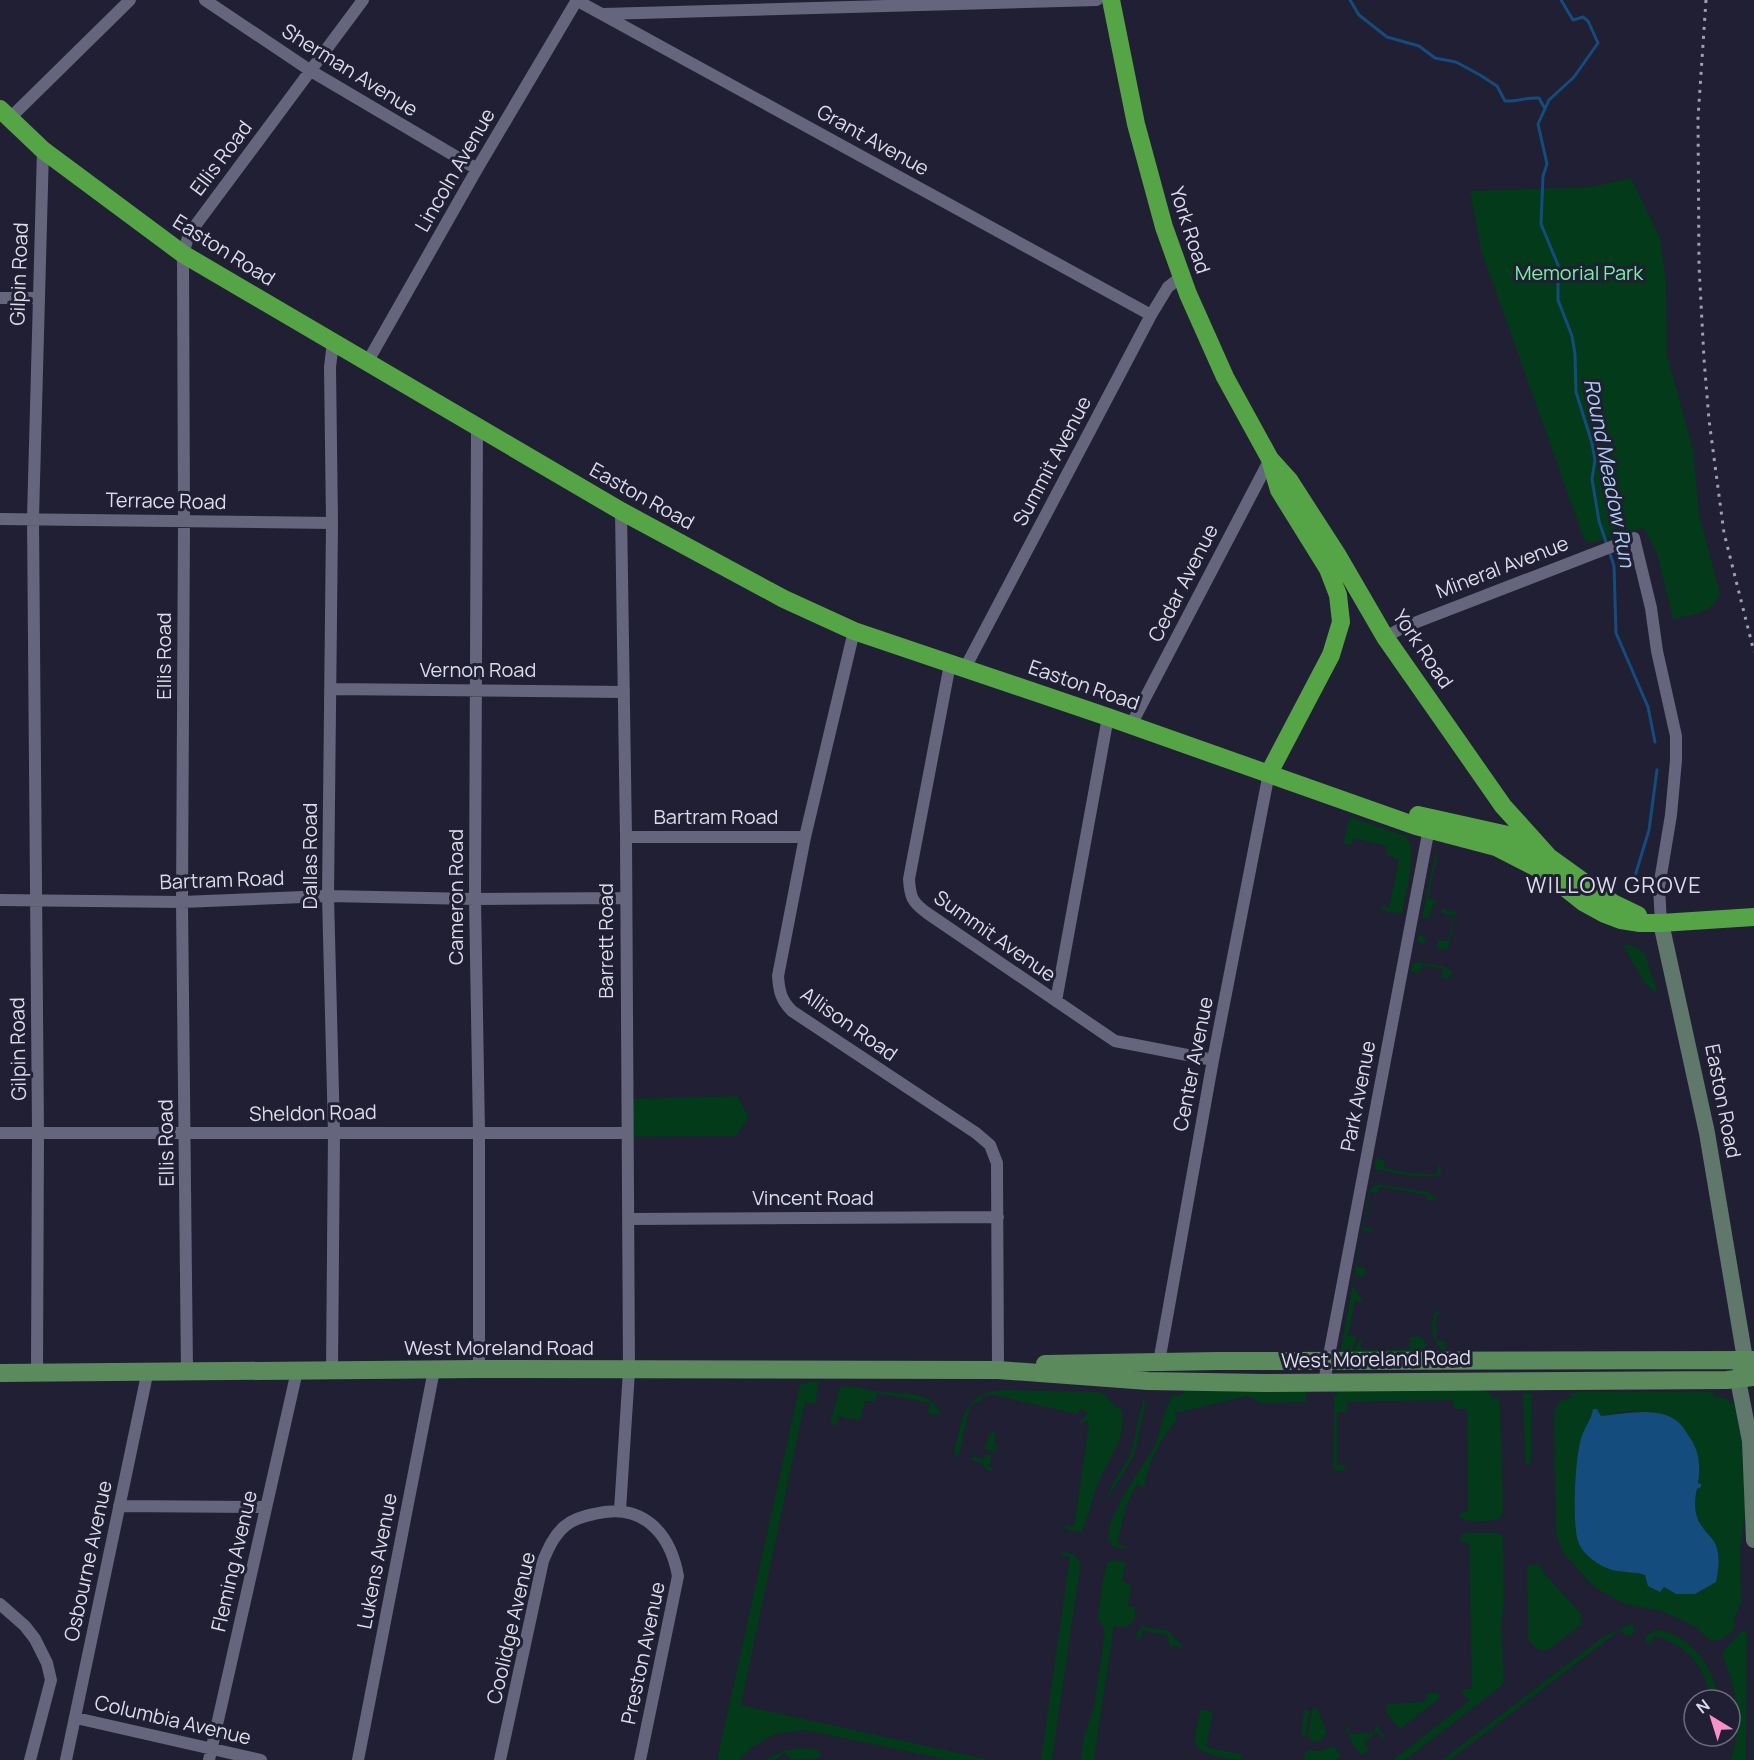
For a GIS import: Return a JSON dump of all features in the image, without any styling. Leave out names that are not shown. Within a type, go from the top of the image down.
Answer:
[{"type":"highway","name":"York Road","points":[[1111,0],[1145,162],[1164,227],[1181,277],[1225,377],[1270,459],[1288,480],[1338,556],[1385,636],[1503,806],[1549,857]]},
{"type":"highway","name":"Easton Road","points":[[5,113],[43,150],[183,254],[621,511],[784,599],[854,631],[1328,795],[1430,824],[1496,847],[1545,872],[1583,902],[1605,914],[1630,922],[1661,923]]},
{"type":"highway","name":"York Road","points":[[1269,773],[1331,655],[1341,622],[1338,596],[1328,569],[1279,490],[1270,459]]},
{"type":"highway","name":"Easton Road","points":[[1430,824],[1508,835],[1549,857],[1613,903],[1634,914],[1661,923]]},
{"type":"highway","points":[[1661,923],[1754,917]]},
{"type":"main road","name":"Easton Road","points":[[1661,923],[1707,1133],[1749,1360],[1754,1540]]},
{"type":"main road","name":"West Moreland Road","points":[[998,1370],[1042,1365],[1159,1362],[1749,1360]]},
{"type":"main road","name":"West Moreland Road","points":[[0,1372],[479,1369],[998,1370],[1148,1381],[1324,1382],[1750,1378]]},
{"type":"street","points":[[5,113],[130,0]]},
{"type":"street","name":"Sherman Avenue","points":[[205,0],[311,70],[477,169]]},
{"type":"street","name":"Ellis Road","points":[[187,1372],[182,902],[183,254],[189,234],[363,0]]},
{"type":"street","name":"Grant Avenue","points":[[577,0],[1151,315]]},
{"type":"street","name":"Lincoln Avenue","points":[[368,361],[477,169],[577,0]]},
{"type":"street","points":[[603,14],[1097,0]]},
{"type":"street","name":"Gilpin Road","points":[[37,1372],[38,1133],[33,518],[43,150]]},
{"type":"street","name":"Summit Avenue","points":[[1181,277],[1168,287],[1151,315],[1013,576],[957,666],[909,879],[910,895],[917,906],[1115,1041],[1213,1060]]},
{"type":"street","points":[[0,298],[38,298]]},
{"type":"street","name":"Dallas Road","points":[[332,1371],[334,1133],[328,896],[332,523],[330,368],[333,342]]},
{"type":"street","name":"Cameron Road","points":[[477,425],[475,898],[479,1132],[479,1369]]},
{"type":"street","name":"Cedar Avenue","points":[[1131,725],[1270,459]]},
{"type":"street","name":"Barrett Road","points":[[621,511],[626,837],[629,1371]]},
{"type":"street","name":"Terrace Road","points":[[0,519],[332,523]]},
{"type":"street","name":"Mineral Avenue","points":[[1385,636],[1634,538],[1651,608],[1657,651],[1670,703],[1676,743],[1671,815],[1659,886],[1661,923]]},
{"type":"street","name":"Allison Road","points":[[854,631],[806,837],[778,976],[779,990],[784,1003],[792,1011],[976,1133],[990,1145],[997,1163],[998,1370]]},
{"type":"street","name":"Vernon Road","points":[[331,689],[624,692]]},
{"type":"street","points":[[1056,1001],[1108,717]]},
{"type":"street","name":"Center Avenue","points":[[1159,1362],[1213,1060],[1269,773]]},
{"type":"street","name":"Park Avenue","points":[[1324,1382],[1430,824]]},
{"type":"street","name":"Bartram Road","points":[[626,837],[806,837]]},
{"type":"street","name":"Bartram Road","points":[[0,900],[182,902],[328,896],[626,898]]},
{"type":"street","name":"Sheldon Road","points":[[0,1133],[626,1133]]},
{"type":"street","name":"Vincent Road","points":[[628,1219],[998,1217]]},
{"type":"street","name":"Osbourne Avenue","points":[[66,1760],[148,1370]]},
{"type":"street","name":"Lukens Avenue","points":[[358,1760],[434,1370]]},
{"type":"street","name":"Fleming Avenue","points":[[211,1754],[297,1371]]},
{"type":"street","points":[[620,1510],[629,1371]]},
{"type":"street","points":[[119,1506],[266,1507]]},
{"type":"street","name":"Coolidge Avenue","points":[[500,1760],[543,1561],[552,1542],[565,1526],[582,1517],[620,1510]]},
{"type":"street","name":"Preston Avenue","points":[[620,1510],[635,1514],[652,1524],[665,1538],[675,1556],[678,1576],[640,1760]]},
{"type":"street","points":[[0,1604],[25,1626],[35,1639],[47,1663],[51,1680],[30,1760]]},
{"type":"street","name":"Columbia Avenue","points":[[76,1718],[211,1754],[261,1760]]},
{"type":"green space","name":"Memorial Park","points":[[1631,178],[1660,238],[1666,283],[1667,355],[1693,449],[1699,514],[1720,594],[1712,606],[1706,610],[1673,619],[1657,554],[1644,528],[1591,543],[1584,539],[1481,250],[1470,191],[1591,187]]},
{"type":"green space","points":[[1350,817],[1406,836],[1410,843],[1411,862],[1402,914],[1380,910],[1382,906],[1389,907],[1399,860],[1387,855],[1387,846],[1353,838],[1351,845],[1343,843]]},
{"type":"green space","points":[[1438,852],[1428,899],[1438,901],[1433,905],[1429,919],[1422,917],[1435,855]]},
{"type":"green space","points":[[1442,909],[1456,912],[1448,950],[1438,948],[1436,945],[1439,940],[1448,941],[1454,916],[1441,913]]},
{"type":"green space","points":[[1422,918],[1419,935],[1427,938],[1424,943],[1420,943],[1417,941]]},
{"type":"green space","points":[[1622,944],[1636,947],[1645,954],[1658,994],[1646,985]]},
{"type":"green space","points":[[1419,962],[1446,967],[1452,972],[1451,975],[1447,979],[1441,978],[1443,969],[1422,965],[1419,973],[1411,972],[1412,964]]},
{"type":"green space","points":[[737,1096],[749,1117],[736,1136],[629,1137],[630,1099]]},
{"type":"green space","points":[[1376,1158],[1385,1161],[1384,1168],[1410,1173],[1437,1174],[1438,1166],[1440,1166],[1442,1172],[1438,1176],[1411,1176],[1378,1170],[1374,1168]]},
{"type":"green space","points":[[1378,1184],[1428,1192],[1437,1199],[1435,1201],[1427,1199],[1427,1195],[1380,1187],[1378,1193],[1371,1192],[1364,1227],[1374,1230],[1373,1232],[1363,1231],[1357,1266],[1366,1268],[1364,1276],[1356,1275],[1353,1286],[1362,1302],[1355,1301],[1348,1335],[1357,1337],[1352,1350],[1361,1338],[1362,1350],[1410,1349],[1410,1337],[1418,1336],[1424,1339],[1428,1352],[1346,1353],[1341,1348],[1370,1189]]},
{"type":"green space","points":[[1436,1310],[1443,1314],[1436,1315],[1436,1341],[1445,1341],[1446,1351],[1441,1349],[1434,1340],[1432,1321]]},
{"type":"green space","points":[[818,1381],[816,1404],[805,1402],[741,1705],[990,1760],[948,1760],[805,1730],[775,1734],[751,1748],[739,1760],[717,1760],[800,1384]]},
{"type":"green space","points":[[1343,1386],[1477,1390],[1487,1392],[1494,1399],[1498,1397],[1503,1512],[1500,1518],[1476,1522],[1466,1520],[1459,1515],[1460,1512],[1468,1511],[1467,1409],[1454,1409],[1453,1400],[1347,1402],[1347,1412],[1337,1412],[1337,1464],[1347,1466],[1342,1471],[1337,1471],[1333,1467],[1334,1397]]},
{"type":"green space","points":[[840,1387],[914,1394],[930,1400],[937,1406],[941,1415],[928,1413],[930,1403],[877,1393],[875,1402],[865,1401],[860,1421],[838,1416],[836,1427],[831,1420]]},
{"type":"green space","points":[[1183,1388],[1306,1391],[1306,1402],[1260,1403],[1248,1396],[1175,1413],[1177,1420],[1156,1451],[1144,1487],[1136,1485],[1126,1507],[1117,1544],[1127,1546],[1127,1548],[1113,1546],[1108,1537],[1111,1522],[1129,1486],[1155,1445],[1170,1399],[1174,1394],[1177,1396],[1184,1393]]},
{"type":"green space","points":[[1009,1390],[1099,1392],[1107,1395],[1107,1398],[1117,1408],[1120,1407],[1123,1427],[1120,1437],[1097,1486],[1081,1532],[1064,1529],[1066,1525],[1074,1526],[1089,1425],[1087,1420],[1078,1424],[1088,1412],[1080,1409],[1078,1414],[993,1395],[982,1397],[980,1403],[975,1402],[970,1406],[959,1455],[954,1455],[965,1412],[974,1399],[988,1392]]},
{"type":"green space","points":[[1577,1392],[1713,1392],[1713,1396],[1726,1398],[1735,1405],[1744,1453],[1745,1516],[1740,1550],[1741,1602],[1733,1622],[1736,1625],[1732,1632],[1722,1639],[1710,1640],[1694,1626],[1662,1611],[1625,1604],[1601,1591],[1590,1583],[1562,1551],[1556,1533],[1554,1416],[1556,1407],[1563,1398],[1565,1401],[1571,1398],[1570,1394]],"holes":[[[1597,1409],[1601,1416],[1629,1411],[1649,1412],[1675,1422],[1691,1440],[1696,1452],[1698,1483],[1701,1484],[1701,1487],[1697,1489],[1695,1507],[1697,1517],[1712,1538],[1716,1550],[1718,1566],[1716,1582],[1695,1594],[1676,1594],[1645,1575],[1627,1571],[1576,1521],[1579,1448],[1583,1434]]]},
{"type":"green space","points":[[1532,1394],[1531,1464],[1525,1464],[1523,1395]]},
{"type":"green space","points":[[1144,1395],[1145,1407],[1134,1456],[1105,1503],[1113,1483],[1130,1456]]},
{"type":"green space","points":[[991,1432],[996,1433],[994,1445],[997,1446],[996,1452],[984,1449]]},
{"type":"green space","points":[[985,1454],[992,1455],[989,1467],[992,1471],[972,1460],[973,1456],[984,1459]]},
{"type":"green space","points":[[1499,1533],[1503,1537],[1504,1605],[1501,1625],[1504,1681],[1500,1687],[1405,1760],[1393,1760],[1469,1701],[1462,1692],[1463,1689],[1472,1688],[1469,1543],[1460,1542],[1462,1534]]},
{"type":"green space","points":[[1063,1551],[1076,1556],[1080,1569],[1052,1760],[1041,1760],[1070,1557],[1061,1555]]},
{"type":"green space","points":[[1113,1560],[1126,1562],[1122,1580],[1131,1584],[1128,1606],[1136,1607],[1135,1619],[1127,1627],[1114,1626],[1094,1760],[1081,1760],[1083,1739],[1094,1706],[1105,1631],[1098,1618],[1102,1584],[1107,1563]]},
{"type":"green space","points":[[1539,1564],[1544,1573],[1581,1614],[1581,1625],[1548,1650],[1536,1648],[1528,1639],[1527,1566]]},
{"type":"green space","points":[[1631,1624],[1635,1630],[1632,1635],[1626,1636],[1620,1630],[1450,1760],[1442,1760],[1604,1636]]},
{"type":"green space","points":[[1142,1626],[1169,1631],[1184,1648],[1169,1645],[1168,1636],[1143,1630],[1141,1638],[1137,1639],[1136,1633]]},
{"type":"green space","points":[[1744,1629],[1747,1633],[1746,1760],[1731,1760],[1735,1748],[1742,1748],[1742,1688],[1733,1688],[1722,1655]]},
{"type":"green space","points":[[1655,1630],[1679,1637],[1706,1664],[1716,1688],[1708,1688],[1699,1668],[1685,1651],[1654,1636],[1652,1644],[1646,1642],[1646,1636]]},
{"type":"green space","points":[[1438,1692],[1440,1698],[1400,1729],[1387,1714],[1387,1704],[1426,1702],[1427,1693]]},
{"type":"green space","points":[[1313,1707],[1318,1710],[1327,1733],[1318,1742],[1307,1736]]},
{"type":"green space","points":[[1201,1709],[1213,1712],[1206,1747],[1243,1755],[1241,1760],[1208,1754],[1197,1747],[1195,1734]]},
{"type":"green space","points":[[1304,1710],[1310,1711],[1305,1737],[1301,1736]]},
{"type":"green space","points":[[1347,1724],[1349,1734],[1374,1733],[1376,1724],[1385,1738],[1383,1739],[1377,1732],[1364,1743],[1369,1750],[1362,1756],[1351,1741],[1345,1727]]},
{"type":"green space","points":[[1334,1746],[1341,1756],[1335,1760],[1304,1760],[1305,1752],[1319,1751]]},
{"type":"green space","points":[[799,1748],[818,1750],[821,1755],[818,1758],[792,1760],[784,1753],[775,1760],[765,1760],[783,1751]]},
{"type":"water","points":[[1593,1409],[1597,1409],[1601,1416],[1632,1412],[1665,1415],[1675,1419],[1684,1429],[1699,1459],[1698,1483],[1701,1487],[1697,1489],[1696,1494],[1696,1512],[1701,1525],[1716,1545],[1719,1561],[1716,1582],[1695,1594],[1676,1594],[1664,1587],[1660,1592],[1648,1586],[1645,1575],[1609,1569],[1586,1554],[1580,1546],[1576,1532],[1576,1475],[1581,1439]]},
{"type":"waterway","points":[[1350,0],[1359,15],[1387,37],[1419,46],[1435,58],[1456,62],[1480,75],[1497,86],[1505,101],[1539,98],[1545,109]]},
{"type":"waterway","name":"Round Meadow Run","points":[[1561,0],[1573,20],[1583,17],[1588,21],[1598,43],[1574,77],[1549,100],[1538,124],[1547,164],[1543,176],[1541,224],[1558,265],[1558,300],[1572,336],[1576,392],[1592,443],[1595,460],[1592,479],[1599,521],[1607,545]]},
{"type":"waterway","name":"Round Meadow Run","points":[[1609,551],[1614,566],[1616,633],[1648,707],[1655,742]]},
{"type":"waterway","name":"Round Meadow Run","points":[[1635,876],[1649,830],[1657,770]]},
{"type":"railway","points":[[1706,0],[1698,118],[1699,266],[1704,359],[1709,420],[1724,533],[1754,652]]},
{"type":"district","name":"WILLOW GROVE","points":[[1614,885]]}]
